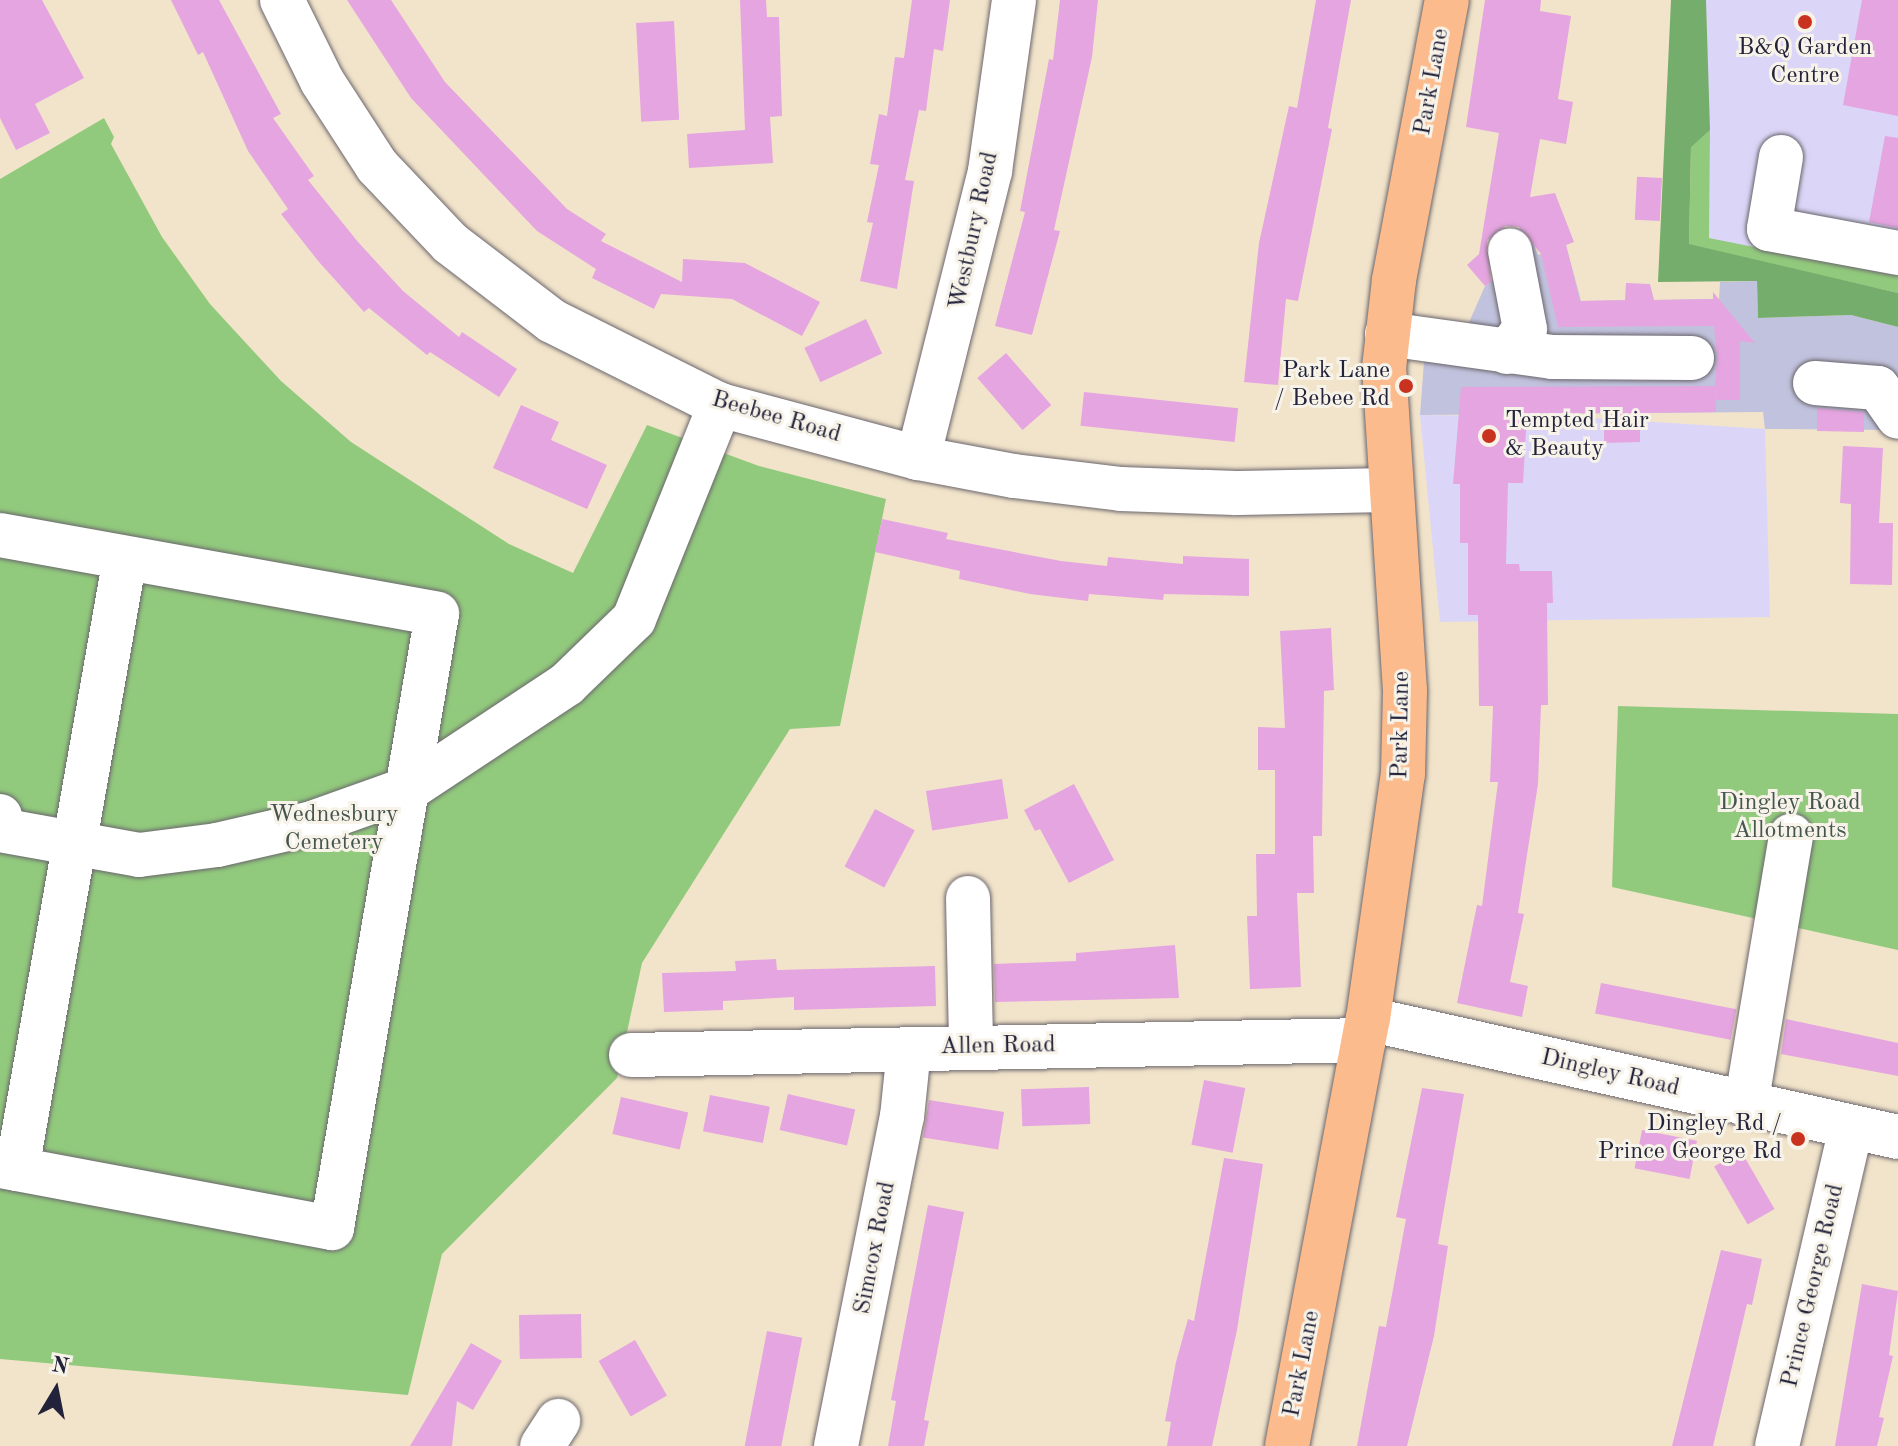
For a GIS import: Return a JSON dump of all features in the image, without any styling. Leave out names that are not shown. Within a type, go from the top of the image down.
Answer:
[{"type":"main road","name":"Park Lane","points":[[1287,1446],[1366,1030],[1403,774],[1405,691],[1391,490],[1387,334],[1447,0]]},
{"type":"street","name":"Beebee Road","points":[[282,0],[322,81],[377,166],[450,243],[552,321],[720,405],[918,458],[1121,489],[1236,493],[1391,490]]},
{"type":"street","name":"Westbury Road","points":[[918,458],[990,171],[1014,0]]},
{"type":"street","points":[[1781,157],[1769,229],[1898,253]]},
{"type":"street","points":[[1507,352],[1525,329],[1510,250]]},
{"type":"street","points":[[1387,334],[1552,357],[1692,358]]},
{"type":"street","points":[[1815,383],[1878,388],[1898,417]]},
{"type":"street","points":[[0,816],[0,830],[139,855],[217,845],[309,824],[406,789],[567,684],[634,619],[720,405]]},
{"type":"street","points":[[0,535],[437,614],[332,1228],[8,1167],[75,844],[125,558]]},
{"type":"street","points":[[1746,1105],[1791,836]]},
{"type":"street","points":[[968,898],[971,1047]]},
{"type":"street","name":"Allen Road","points":[[631,1055],[971,1047],[1366,1030]]},
{"type":"street","name":"Dingley Road","points":[[1366,1030],[1898,1137]]},
{"type":"street","name":"Simcox Road","points":[[836,1446],[902,1117],[909,1049]]},
{"type":"street","name":"Prince George Road","points":[[1777,1446],[1851,1127]]},
{"type":"shaded area","points":[[1706,0],[1898,0],[1898,293],[1689,245],[1707,53]]},
{"type":"shaded area","points":[[1493,227],[1528,229],[1538,255],[1566,245],[1581,301],[1719,299],[1720,282],[1757,281],[1758,318],[1851,315],[1898,327],[1898,430],[1765,429],[1763,412],[1420,415],[1425,348],[1463,336],[1485,286],[1499,275],[1488,261],[1499,251],[1490,240]]},
{"type":"shaded area","points":[[1420,415],[1577,417],[1765,429],[1770,617],[1440,622]]},
{"type":"green space","points":[[1671,0],[1706,0],[1710,130],[1691,147],[1689,244],[1898,293],[1898,327],[1851,315],[1758,318],[1757,281],[1658,282]]},
{"type":"green space","name":"Wednesbury Cemetery","points":[[104,118],[114,137],[111,144],[162,237],[210,304],[281,381],[351,442],[509,544],[573,573],[647,425],[759,466],[886,499],[840,726],[790,729],[642,963],[617,1078],[442,1254],[408,1395],[0,1359],[0,179]]},
{"type":"green space","points":[[1710,130],[1709,238],[1898,276],[1898,293],[1689,245],[1691,146]]},
{"type":"green space","name":"Dingley Road Allotments","points":[[1618,706],[1898,714],[1898,950],[1612,887]]},
{"type":"building","points":[[0,0],[42,0],[84,78],[35,104],[50,133],[16,150],[0,118]]},
{"type":"building","points":[[171,0],[219,0],[281,114],[273,118],[314,176],[308,180],[403,291],[459,337],[462,332],[517,369],[499,397],[430,352],[427,355],[369,308],[364,312],[319,262],[281,214],[288,209],[248,151],[203,52],[198,55]]},
{"type":"building","points":[[347,0],[391,0],[445,82],[567,209],[606,234],[601,241],[682,282],[683,259],[745,263],[820,302],[802,336],[732,299],[661,294],[654,309],[592,278],[596,269],[537,231],[411,98]]},
{"type":"building","points":[[740,0],[766,0],[767,17],[779,17],[782,116],[770,117],[773,163],[689,168],[687,134],[745,130]]},
{"type":"building","points":[[912,0],[950,0],[943,51],[934,49],[926,111],[919,110],[905,180],[914,181],[897,289],[860,281],[873,223],[867,222],[879,165],[870,164],[879,114],[887,116],[895,57],[904,58]]},
{"type":"building","points":[[1060,0],[1098,0],[1092,57],[1054,230],[1060,231],[1032,335],[995,326],[1025,212],[1020,211],[1049,59],[1053,60]]},
{"type":"building","points":[[1316,0],[1351,0],[1328,128],[1332,129],[1298,301],[1286,299],[1278,385],[1244,382],[1259,243],[1289,106],[1297,108]]},
{"type":"building","points":[[1485,0],[1541,0],[1540,11],[1571,16],[1558,99],[1573,102],[1566,144],[1540,139],[1530,197],[1555,193],[1574,242],[1566,245],[1580,301],[1625,300],[1626,283],[1650,284],[1654,300],[1713,299],[1713,292],[1755,343],[1740,341],[1740,400],[1716,400],[1715,388],[1716,412],[1640,413],[1640,442],[1604,443],[1604,413],[1527,413],[1523,483],[1508,483],[1506,564],[1519,564],[1520,571],[1552,571],[1553,603],[1547,603],[1548,705],[1541,705],[1538,784],[1518,913],[1524,914],[1510,982],[1528,986],[1522,1017],[1457,1003],[1477,905],[1482,906],[1498,782],[1490,782],[1493,706],[1479,706],[1478,615],[1468,615],[1468,543],[1460,543],[1460,484],[1453,484],[1461,387],[1715,386],[1717,357],[1714,326],[1558,327],[1541,254],[1519,227],[1505,226],[1487,241],[1491,282],[1485,286],[1467,265],[1479,254],[1499,133],[1466,127]]},
{"type":"building","points":[[1862,0],[1898,0],[1898,116],[1843,105]]},
{"type":"building","points":[[674,21],[679,120],[641,122],[636,23]]},
{"type":"building","points":[[1885,136],[1898,138],[1898,228],[1869,222]]},
{"type":"building","points":[[1637,177],[1662,178],[1660,221],[1635,220]]},
{"type":"building","points":[[866,319],[882,353],[820,382],[804,348]]},
{"type":"building","points":[[1006,353],[1051,405],[1023,430],[977,378]]},
{"type":"building","points":[[1084,392],[1238,408],[1235,442],[1080,426]]},
{"type":"building","points":[[521,405],[559,422],[551,440],[607,465],[587,509],[493,468]]},
{"type":"building","points":[[1817,408],[1864,412],[1864,432],[1817,431]]},
{"type":"building","points":[[1843,446],[1883,448],[1879,523],[1893,523],[1892,585],[1850,584],[1851,504],[1840,503]]},
{"type":"building","points":[[882,519],[948,533],[946,539],[1061,561],[1107,566],[1108,557],[1183,564],[1183,556],[1249,559],[1249,596],[1164,594],[1163,600],[1089,594],[1088,601],[1030,594],[959,579],[960,571],[875,552]]},
{"type":"building","points":[[1331,628],[1334,690],[1324,691],[1322,836],[1313,836],[1314,893],[1297,893],[1301,987],[1250,989],[1247,916],[1257,916],[1256,854],[1275,854],[1275,770],[1258,770],[1258,727],[1285,728],[1280,631]]},
{"type":"building","points":[[1002,779],[1008,819],[932,831],[926,791]]},
{"type":"building","points":[[1074,784],[1114,860],[1069,883],[1040,829],[1035,831],[1024,810]]},
{"type":"building","points":[[875,809],[915,830],[884,888],[844,866]]},
{"type":"building","points":[[1175,945],[1179,998],[995,1002],[994,964],[1076,961],[1076,953]]},
{"type":"building","points":[[776,959],[777,970],[935,966],[936,1006],[794,1010],[794,997],[723,1001],[723,1010],[664,1012],[662,973],[736,971],[735,961]]},
{"type":"building","points":[[1601,983],[1736,1009],[1731,1040],[1595,1013]]},
{"type":"building","points":[[1786,1019],[1898,1043],[1898,1076],[1781,1054]]},
{"type":"building","points":[[1204,1080],[1245,1088],[1233,1153],[1191,1145]]},
{"type":"building","points":[[1089,1087],[1090,1124],[1022,1126],[1021,1089]]},
{"type":"building","points":[[1422,1088],[1464,1094],[1438,1244],[1448,1246],[1434,1336],[1407,1446],[1357,1446],[1379,1326],[1386,1327],[1406,1219],[1396,1217]]},
{"type":"building","points":[[788,1094],[855,1110],[847,1146],[780,1130]]},
{"type":"building","points":[[710,1095],[770,1107],[763,1143],[703,1131]]},
{"type":"building","points":[[621,1097],[688,1113],[680,1150],[612,1134]]},
{"type":"building","points":[[929,1100],[1004,1112],[998,1149],[923,1138]]},
{"type":"building","points":[[1642,1130],[1697,1141],[1690,1179],[1635,1168]]},
{"type":"building","points":[[1741,1151],[1774,1209],[1748,1225],[1714,1166]]},
{"type":"building","points":[[1224,1158],[1263,1164],[1237,1330],[1212,1446],[1167,1446],[1171,1422],[1165,1421],[1176,1362],[1188,1319],[1194,1321]]},
{"type":"building","points":[[928,1205],[964,1212],[924,1420],[929,1421],[924,1446],[888,1446],[896,1401],[891,1400]]},
{"type":"building","points":[[1721,1250],[1762,1259],[1752,1305],[1747,1304],[1713,1446],[1672,1446]]},
{"type":"building","points":[[1862,1284],[1898,1291],[1889,1355],[1893,1356],[1879,1417],[1884,1418],[1877,1446],[1835,1446]]},
{"type":"building","points":[[581,1314],[582,1358],[520,1359],[519,1315]]},
{"type":"building","points":[[767,1331],[802,1338],[781,1446],[745,1446]]},
{"type":"building","points":[[635,1340],[667,1395],[631,1416],[599,1361]]},
{"type":"building","points":[[471,1343],[502,1361],[473,1410],[457,1401],[452,1446],[410,1446]]},
{"type":"place","name":"B&Q Garden Centre","points":[[1805,22]]},
{"type":"place","name":"Park Lane / Bebee Rd","points":[[1406,386]]},
{"type":"place","name":"Tempted Hair & Beauty","points":[[1489,436]]},
{"type":"place","name":"Dingley Rd / Prince George Rd","points":[[1798,1139]]}]
